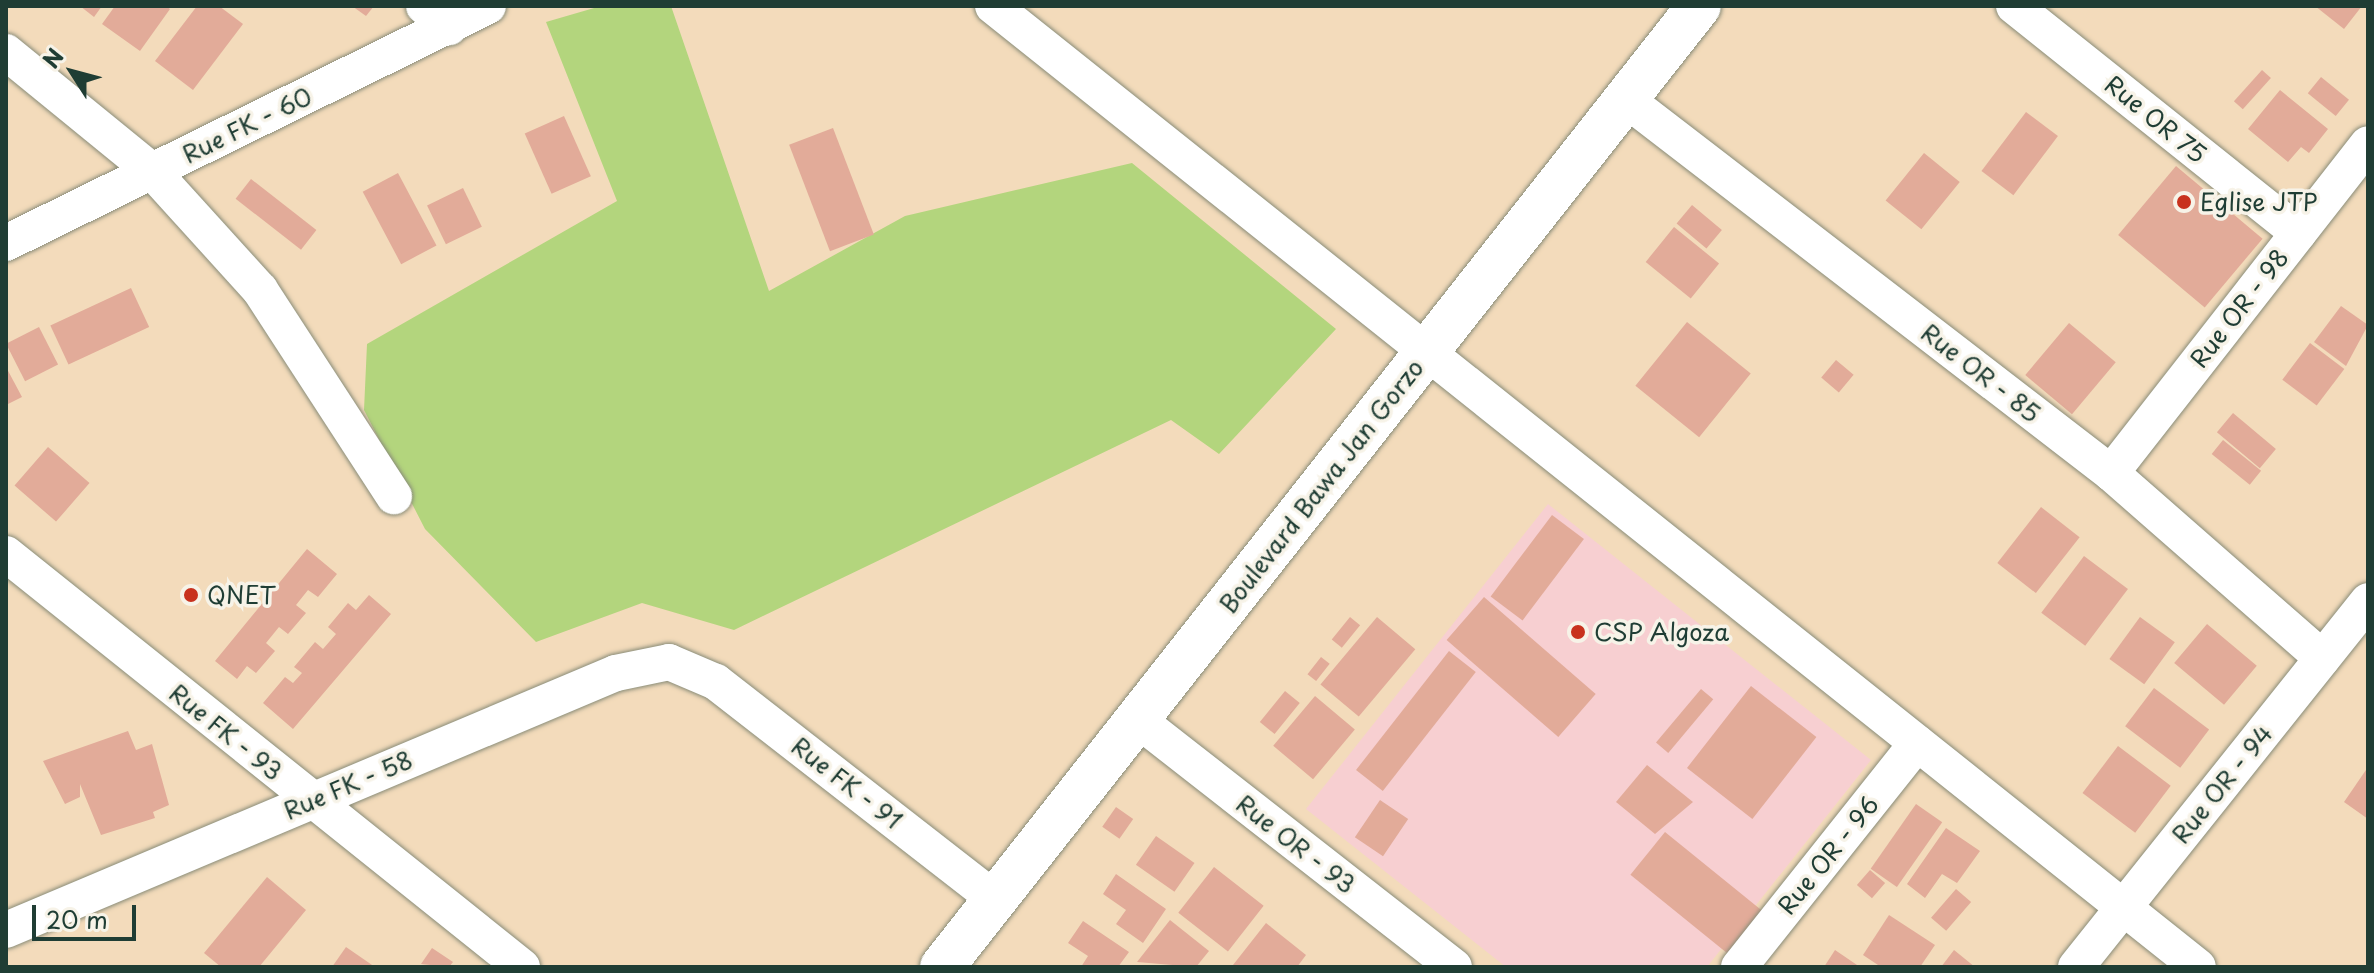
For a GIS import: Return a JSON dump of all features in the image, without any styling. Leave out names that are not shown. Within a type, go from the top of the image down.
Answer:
[{"type":"main road","name":"Boulevard Bawa Jan Gorzo","points":[[958,962],[996,900],[1426,351],[1628,101],[1699,6]]},
{"type":"street","name":"Rue FK - 60","points":[[6,243],[153,172],[436,16],[488,6]]},
{"type":"street","points":[[993,6],[2198,967]]},
{"type":"street","name":"Rue OR 75","points":[[2014,6],[2298,233]]},
{"type":"street","points":[[6,52],[153,172],[260,290],[394,496]]},
{"type":"street","name":"Rue OR - 85","points":[[1628,101],[2111,473],[2322,658]]},
{"type":"street","name":"Rue OR - 98","points":[[2111,473],[2368,144]]},
{"type":"street","name":"Rue FK - 93","points":[[6,554],[522,967]]},
{"type":"street","name":"Rue OR - 94","points":[[2076,967],[2368,601]]},
{"type":"street","name":"Rue FK - 58","points":[[6,930],[616,673],[669,662],[695,669]]},
{"type":"street","name":"Rue FK - 91","points":[[695,669],[996,900]]},
{"type":"street","name":"Rue OR - 93","points":[[1138,720],[1454,967]]},
{"type":"street","name":"Rue OR - 96","points":[[1739,967],[1917,743]]},
{"type":"shaded area","name":"CSP Algoza","points":[[1548,504],[1871,760],[1707,967],[1506,967],[1306,809]]},
{"type":"green space","points":[[601,6],[671,6],[769,291],[905,216],[1132,163],[1336,329],[1219,454],[1171,420],[734,630],[642,603],[536,642],[425,529],[364,410],[367,344],[617,201],[546,22]]},
{"type":"building","points":[[80,6],[102,6],[94,17]]},
{"type":"building","points":[[115,6],[166,6],[170,9],[140,51],[102,24]]},
{"type":"building","points":[[197,6],[219,6],[243,24],[193,90],[155,61]]},
{"type":"building","points":[[352,6],[374,6],[366,16]]},
{"type":"building","points":[[2315,6],[2362,6],[2344,29]]},
{"type":"building","points":[[2262,70],[2271,78],[2243,109],[2234,101]]},
{"type":"building","points":[[2321,77],[2349,100],[2336,116],[2308,93]]},
{"type":"building","points":[[2280,90],[2328,129],[2309,153],[2301,147],[2288,162],[2248,129]]},
{"type":"building","points":[[2026,112],[2058,136],[2013,195],[1981,171]]},
{"type":"building","points":[[564,116],[591,176],[552,194],[525,133]]},
{"type":"building","points":[[833,128],[874,234],[830,251],[789,145]]},
{"type":"building","points":[[1924,153],[1960,182],[1921,229],[1886,200]]},
{"type":"building","name":"Eglise JTP","points":[[2176,166],[2263,239],[2205,308],[2118,235]]},
{"type":"building","points":[[398,173],[436,245],[401,264],[363,192]]},
{"type":"building","points":[[251,179],[316,230],[301,250],[236,199]]},
{"type":"building","points":[[463,188],[482,227],[446,244],[427,206]]},
{"type":"building","points":[[1692,205],[1722,230],[1706,248],[1677,223]]},
{"type":"building","points":[[1674,227],[1719,264],[1691,298],[1646,262]]},
{"type":"building","points":[[131,288],[149,327],[69,365],[50,326]]},
{"type":"building","points":[[2341,306],[2368,325],[2346,366],[2314,342]]},
{"type":"building","points":[[1687,322],[1751,374],[1699,437],[1635,386]]},
{"type":"building","points":[[2069,323],[2116,362],[2072,414],[2025,375]]},
{"type":"building","points":[[39,327],[58,364],[25,381],[6,344]]},
{"type":"building","points":[[2310,343],[2344,369],[2317,406],[2282,380]]},
{"type":"building","points":[[1836,360],[1854,375],[1839,392],[1821,378]]},
{"type":"building","points":[[6,367],[22,397],[6,405]]},
{"type":"building","points":[[2233,413],[2276,449],[2260,468],[2217,432]]},
{"type":"building","points":[[2223,440],[2261,471],[2250,485],[2212,454]]},
{"type":"building","points":[[48,447],[90,483],[56,522],[15,485]]},
{"type":"building","points":[[2041,507],[2080,537],[2036,593],[1997,563]]},
{"type":"building","points":[[1552,515],[1584,539],[1523,621],[1491,596]]},
{"type":"building","points":[[307,549],[337,574],[318,597],[308,590],[296,605],[306,613],[288,634],[279,627],[266,643],[275,651],[256,673],[247,666],[237,679],[215,661]]},
{"type":"building","points":[[2084,556],[2128,589],[2085,646],[2041,613]]},
{"type":"building","points":[[369,595],[391,614],[293,729],[263,703],[285,677],[293,683],[302,673],[294,667],[315,642],[323,649],[336,634],[328,627],[348,603],[356,610]]},
{"type":"building","points":[[1484,597],[1596,694],[1558,737],[1447,640]]},
{"type":"building","points":[[1350,617],[1360,625],[1342,648],[1332,640]]},
{"type":"building","points":[[1377,617],[1415,649],[1359,717],[1320,684]]},
{"type":"building","points":[[2140,617],[2175,642],[2144,684],[2109,659]]},
{"type":"building","points":[[2207,624],[2257,666],[2224,705],[2174,663]]},
{"type":"building","points":[[1449,651],[1476,672],[1383,791],[1356,770]]},
{"type":"building","points":[[1321,657],[1330,664],[1316,681],[1307,674]]},
{"type":"building","points":[[1751,686],[1816,737],[1752,819],[1687,768]]},
{"type":"building","points":[[2154,688],[2209,730],[2180,768],[2125,726]]},
{"type":"building","points":[[1701,689],[1713,699],[1668,753],[1656,743]]},
{"type":"building","points":[[1285,691],[1300,703],[1275,734],[1260,722]]},
{"type":"building","points":[[1315,696],[1355,729],[1313,779],[1273,746]]},
{"type":"building","points":[[128,731],[136,750],[152,744],[169,805],[153,812],[155,818],[101,835],[80,784],[80,797],[65,804],[43,761]]},
{"type":"building","points":[[2118,746],[2171,786],[2135,833],[2082,793]]},
{"type":"building","points":[[1647,765],[1693,802],[1655,834],[1616,802]]},
{"type":"building","points":[[2368,767],[2368,819],[2344,802]]},
{"type":"building","points":[[1380,800],[1408,819],[1383,856],[1355,837]]},
{"type":"building","points":[[1916,804],[1942,822],[1897,887],[1871,869]]},
{"type":"building","points":[[1116,807],[1133,819],[1119,839],[1102,827]]},
{"type":"building","points":[[1946,828],[1980,851],[1957,883],[1942,874],[1925,898],[1907,884]]},
{"type":"building","points":[[1665,832],[1767,914],[1732,957],[1630,875]]},
{"type":"building","points":[[1156,836],[1195,863],[1174,892],[1136,865]]},
{"type":"building","points":[[1214,867],[1264,906],[1228,951],[1178,913]]},
{"type":"building","points":[[1870,870],[1885,883],[1872,898],[1857,885]]},
{"type":"building","points":[[1116,874],[1166,909],[1143,943],[1116,924],[1126,910],[1103,894]]},
{"type":"building","points":[[267,877],[306,910],[259,967],[221,967],[204,953]]},
{"type":"building","points":[[1956,889],[1971,902],[1946,931],[1931,918]]},
{"type":"building","points":[[1889,915],[1935,945],[1920,967],[1881,967],[1863,955]]},
{"type":"building","points":[[1170,920],[1209,951],[1196,967],[1137,962]]},
{"type":"building","points":[[1083,921],[1129,952],[1118,967],[1081,967],[1088,956],[1068,943]]},
{"type":"building","points":[[1266,923],[1306,955],[1297,967],[1233,965]]},
{"type":"building","points":[[346,947],[375,967],[332,967]]},
{"type":"building","points":[[432,948],[453,962],[449,967],[421,964]]},
{"type":"building","points":[[1835,950],[1860,967],[1824,967]]},
{"type":"building","points":[[1954,950],[1975,967],[1941,967]]},
{"type":"place","name":"Eglise JTP","points":[[2184,202]]},
{"type":"place","name":"QNET","points":[[191,595]]},
{"type":"place","name":"CSP Algoza","points":[[1578,632]]}]
